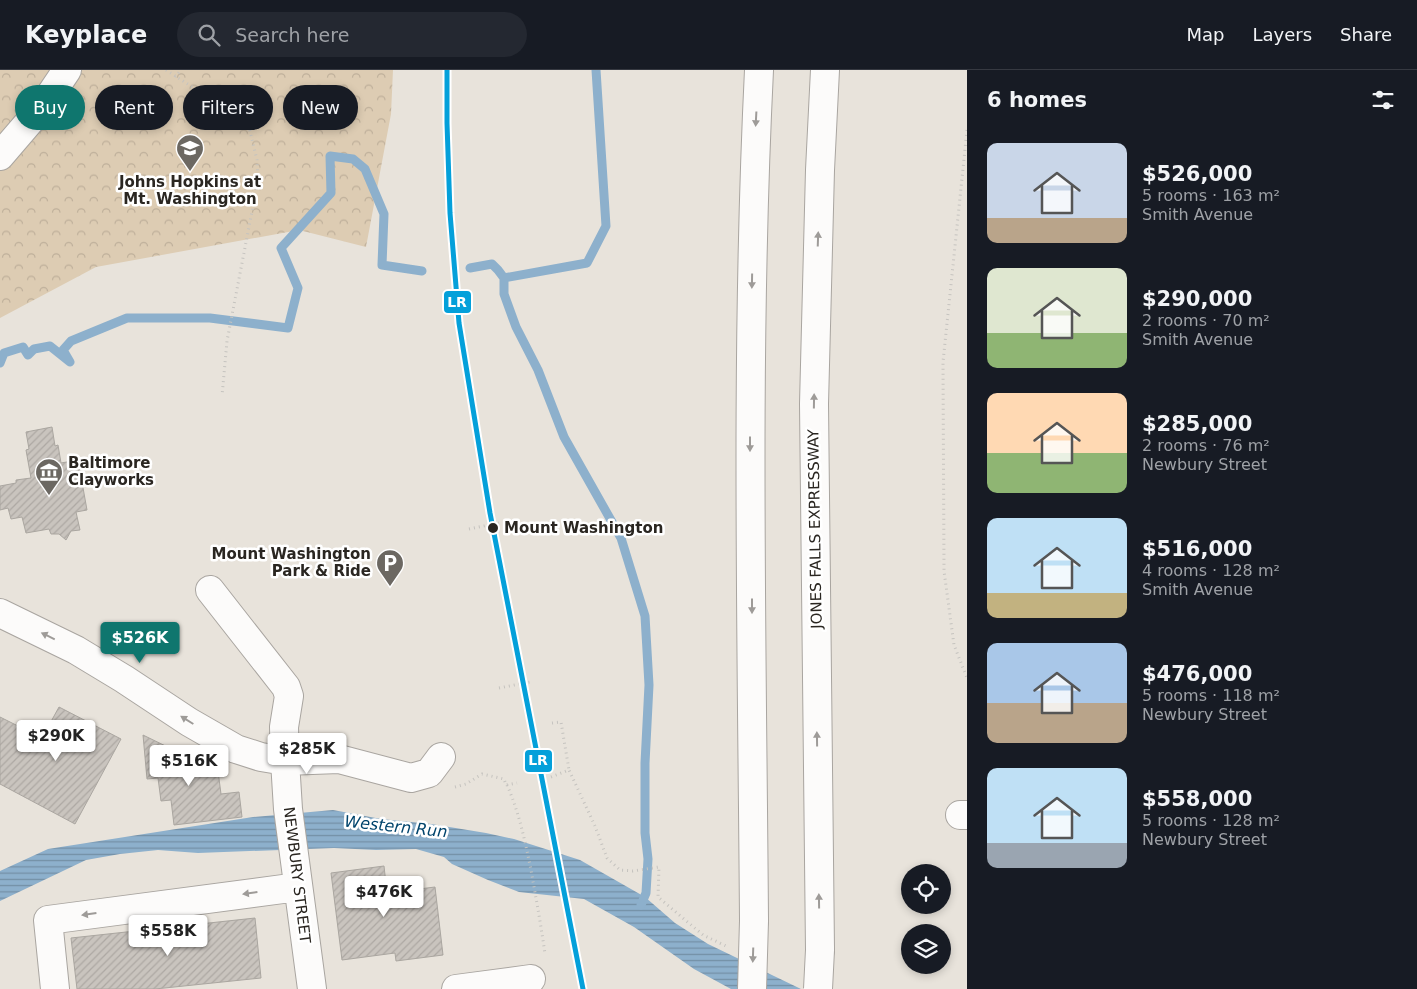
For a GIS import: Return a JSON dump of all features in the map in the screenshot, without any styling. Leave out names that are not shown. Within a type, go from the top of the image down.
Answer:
[{"type":"main road","points":[[0,156],[42,107],[66,70]]},
{"type":"main road","points":[[752,989],[754,921],[750,406],[754,180],[759,70]]},
{"type":"main road","name":"JONES FALLS EXPRESSWAY","points":[[818,989],[820,950],[814,404],[820,170],[826,70]]},
{"type":"main road","name":"NEWBURY STREET","points":[[210,590],[286,687],[289,696],[284,726],[288,809],[312,989]]},
{"type":"main road","points":[[0,613],[76,650],[189,722],[236,749],[261,757],[285,761],[340,759],[411,778],[429,772],[441,757]]},
{"type":"main road","points":[[55,989],[48,920],[297,874]]},
{"type":"main road","points":[[456,989],[538,969]]},
{"type":"path","points":[[166,70],[248,123],[257,160],[258,180],[227,341],[222,396]]},
{"type":"path","points":[[175,77],[180,70]]},
{"type":"path","points":[[967,130],[943,362],[944,571],[954,645],[967,678]]},
{"type":"path","points":[[469,529],[499,523]]},
{"type":"path","points":[[499,688],[530,682]]},
{"type":"path","points":[[552,723],[561,722],[569,770],[595,826],[607,858],[620,870],[633,871],[659,866],[658,897]]},
{"type":"path","points":[[551,777],[569,770]]},
{"type":"path","points":[[506,784],[523,829],[541,921],[538,969]]},
{"type":"green space","name":"Johns Hopkins at Mt. Washington","points":[[0,70],[393,70],[391,114],[366,247],[299,230],[96,267],[0,318]]},
{"type":"water","name":"Western Run","points":[[333,810],[381,819],[431,824],[486,833],[514,839],[580,860],[645,897],[675,923],[708,944],[801,989],[731,989],[694,969],[634,927],[584,899],[519,892],[452,864],[444,857],[416,849],[334,848],[198,853],[158,850],[120,854],[86,860],[0,901],[0,871],[48,849],[253,817]]},
{"type":"building","points":[[52,427],[55,446],[58,445],[61,463],[78,460],[87,510],[76,512],[80,530],[71,531],[66,540],[59,534],[51,534],[49,529],[26,533],[22,517],[11,519],[8,508],[0,510],[0,486],[16,483],[16,480],[31,478],[26,450],[29,449],[26,432]]},
{"type":"building","points":[[59,707],[121,739],[75,824],[0,784],[0,717],[42,738]]},
{"type":"building","points":[[143,735],[184,755],[194,756],[196,773],[218,771],[221,794],[239,792],[242,817],[174,825],[171,800],[161,801],[158,778],[147,779]]},
{"type":"building","points":[[384,866],[387,893],[435,887],[443,955],[396,961],[395,953],[342,960],[331,873]]},
{"type":"building","points":[[255,918],[261,978],[155,989],[77,989],[71,938]]},
{"type":"waterway","points":[[504,278],[587,263],[606,226],[596,70]]},
{"type":"waterway","points":[[0,363],[4,353],[23,347],[28,355],[34,349],[50,346],[70,362],[63,350],[71,341],[127,318],[210,318],[288,328],[298,288],[281,248],[331,193],[330,156],[353,159],[365,169],[384,214],[382,265],[422,271]]},
{"type":"waterway","points":[[470,268],[492,264],[504,278],[504,294],[516,327],[538,370],[564,437],[621,538],[645,616],[649,685],[645,763],[645,833],[648,859],[646,893],[641,905]]},
{"type":"transit line","name":"LR","points":[[447,70],[450,213],[459,323],[490,513],[583,989]]},
{"type":"place","name":"Johns Hopkins at Mt. Washington","points":[[190,172]]},
{"type":"place","name":"Baltimore Clayworks","points":[[49,496]]},
{"type":"place","name":"Mount Washington","points":[[493,528]]},
{"type":"place","name":"Mount Washington Park & Ride","points":[[390,587]]}]
